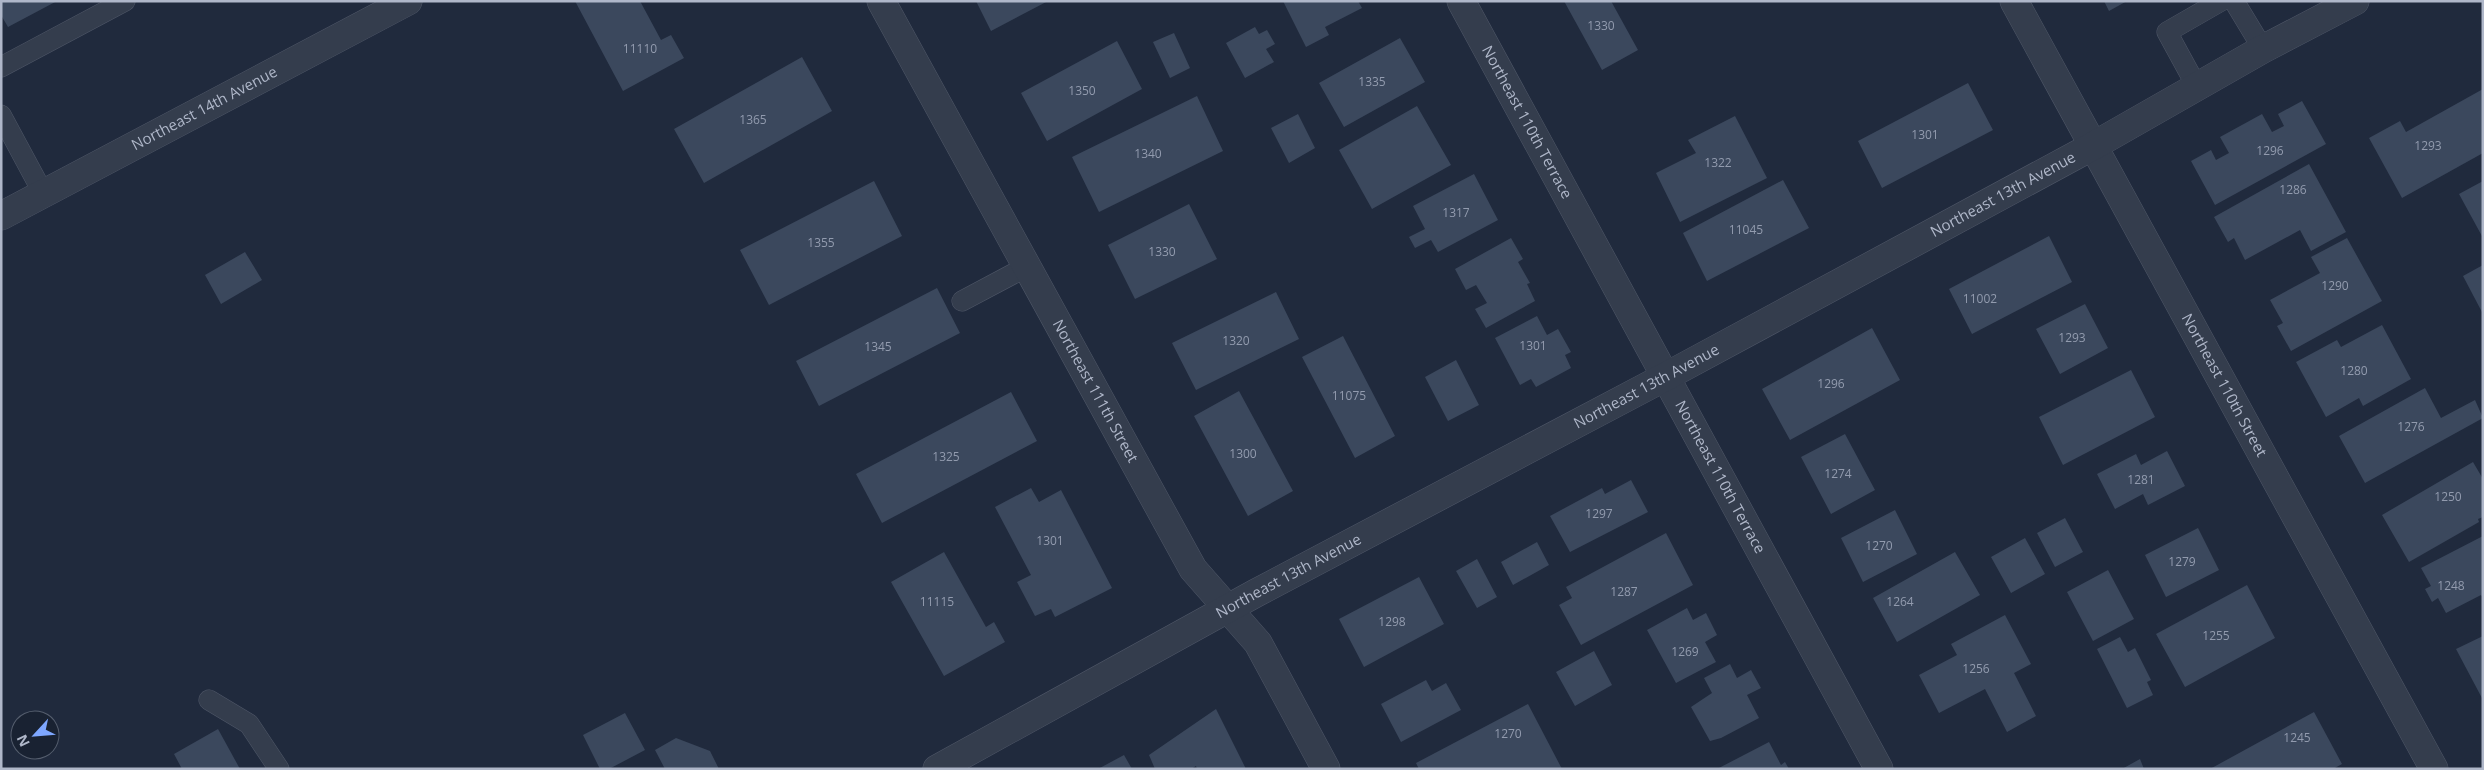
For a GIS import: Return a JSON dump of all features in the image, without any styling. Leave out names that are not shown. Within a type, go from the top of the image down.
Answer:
[{"type":"street","name":"Northeast 14th Avenue","points":[[1,216],[408,1]]},
{"type":"street","name":"Northeast 111th Street","points":[[881,1],[1193,569],[1258,644],[1326,769]]},
{"type":"street","name":"Northeast 110th Terrace","points":[[1462,1],[1879,769]]},
{"type":"street","name":"Northeast 110th Street","points":[[2014,1],[2434,769]]},
{"type":"street","name":"Northeast 13th Avenue","points":[[936,769],[1227,610],[2093,146],[2354,1]]},
{"type":"lane","points":[[1,67],[125,1]]},
{"type":"lane","points":[[2197,87],[2167,32],[2221,1]]},
{"type":"lane","points":[[2234,1],[2263,50]]},
{"type":"lane","points":[[1,115],[44,193]]},
{"type":"lane","points":[[962,301],[1026,267]]},
{"type":"lane","points":[[209,700],[250,724],[279,769]]},
{"type":"building","points":[[1,1],[57,1],[8,27],[1,15]]},
{"type":"building","points":[[575,1],[640,1],[661,40],[671,35],[684,58],[623,91]]},
{"type":"building","points":[[976,1],[1048,1],[991,31]]},
{"type":"building","points":[[1283,1],[1358,1],[1362,8],[1325,27],[1329,35],[1306,47]]},
{"type":"building","points":[[1564,1],[1611,1],[1638,50],[1602,70]]},
{"type":"building","points":[[2104,1],[2127,1],[2109,11]]},
{"type":"building","points":[[1255,27],[1259,34],[1267,30],[1275,44],[1266,49],[1274,62],[1245,78],[1226,43]]},
{"type":"building","points":[[1174,33],[1190,68],[1170,78],[1153,42]]},
{"type":"building","points":[[1400,38],[1425,82],[1344,127],[1319,83]]},
{"type":"building","points":[[1117,41],[1142,89],[1047,141],[1021,93]]},
{"type":"building","points":[[802,57],[832,111],[704,183],[674,129]]},
{"type":"building","points":[[1968,83],[1993,130],[1882,188],[1858,141]]},
{"type":"building","points":[[2483,89],[2483,153],[2402,198],[2369,138],[2400,121],[2406,132]]},
{"type":"building","points":[[1197,96],[1223,151],[1099,212],[1072,157]]},
{"type":"building","points":[[2302,101],[2326,144],[2215,205],[2191,161],[2211,150],[2216,160],[2229,153],[2220,137],[2262,114],[2272,132],[2284,126],[2278,114]]},
{"type":"building","points":[[1417,106],[1451,165],[1372,209],[1339,150]]},
{"type":"building","points":[[1298,114],[1315,148],[1289,163],[1271,128]]},
{"type":"building","points":[[1735,116],[1767,178],[1680,222],[1656,173],[1696,153],[1688,140]]},
{"type":"building","points":[[2309,164],[2346,232],[2311,251],[2300,230],[2245,260],[2234,238],[2228,242],[2214,217]]},
{"type":"building","points":[[1474,174],[1498,220],[1438,252],[1431,240],[1415,248],[1409,237],[1425,229],[1413,206]]},
{"type":"building","points":[[1783,180],[1809,228],[1707,281],[1683,233]]},
{"type":"building","points":[[874,181],[902,236],[769,305],[740,250]]},
{"type":"building","points":[[2483,181],[2483,238],[2459,194]]},
{"type":"building","points":[[1189,204],[1217,259],[1135,299],[1108,245]]},
{"type":"building","points":[[2049,236],[2072,282],[1972,334],[1949,289]]},
{"type":"building","points":[[1511,238],[1523,259],[1518,262],[1530,283],[1527,284],[1535,301],[1486,328],[1475,309],[1487,303],[1476,285],[1466,290],[1455,269]]},
{"type":"building","points":[[2347,238],[2382,301],[2291,351],[2277,326],[2283,323],[2270,300],[2320,273],[2311,257]]},
{"type":"building","points":[[245,252],[262,280],[221,304],[205,275]]},
{"type":"building","points":[[2483,265],[2483,314],[2463,276]]},
{"type":"building","points":[[937,288],[960,333],[819,406],[796,361]]},
{"type":"building","points":[[1276,292],[1299,339],[1196,390],[1172,343]]},
{"type":"building","points":[[2085,304],[2108,348],[2060,374],[2036,329]]},
{"type":"building","points":[[1537,316],[1547,335],[1558,329],[1571,352],[1565,355],[1571,368],[1536,387],[1531,379],[1520,385],[1495,338]]},
{"type":"building","points":[[2382,325],[2411,379],[2363,406],[2359,398],[2326,417],[2296,362],[2337,340],[2341,347]]},
{"type":"building","points":[[1872,328],[1900,380],[1790,440],[1762,389]]},
{"type":"building","points":[[1343,336],[1395,436],[1355,458],[1302,357]]},
{"type":"building","points":[[1456,360],[1479,405],[1448,421],[1425,377]]},
{"type":"building","points":[[2131,370],[2155,417],[2063,465],[2039,417]]},
{"type":"building","points":[[2425,388],[2441,418],[2475,400],[2483,418],[2365,483],[2339,436]]},
{"type":"building","points":[[1239,391],[1293,491],[1248,516],[1194,416]]},
{"type":"building","points":[[1011,392],[1037,441],[882,523],[856,474]]},
{"type":"building","points":[[1845,434],[1875,490],[1831,514],[1801,457]]},
{"type":"building","points":[[2167,451],[2185,486],[2148,505],[2143,494],[2115,509],[2097,474],[2136,454],[2141,465]]},
{"type":"building","points":[[2473,462],[2483,479],[2483,517],[2478,519],[2479,522],[2409,562],[2382,515]]},
{"type":"building","points":[[1631,480],[1648,512],[1570,552],[1550,516],[1602,488],[1605,494]]},
{"type":"building","points":[[1031,488],[1039,502],[1061,490],[1112,588],[1055,617],[1051,609],[1035,616],[1017,582],[1031,575],[995,507]]},
{"type":"building","points":[[1895,510],[1917,554],[1863,582],[1841,538]]},
{"type":"building","points":[[2065,518],[2083,552],[2055,567],[2037,533]]},
{"type":"building","points":[[2198,528],[2219,570],[2166,597],[2145,555]]},
{"type":"building","points":[[1666,533],[1693,585],[1581,645],[1559,605],[1572,598],[1566,587]]},
{"type":"building","points":[[2483,536],[2483,598],[2481,595],[2446,613],[2438,598],[2432,602],[2425,589],[2431,586],[2421,568]]},
{"type":"building","points":[[2025,538],[2045,574],[2011,593],[1991,557]]},
{"type":"building","points":[[1537,542],[1549,565],[1513,585],[1501,562]]},
{"type":"building","points":[[944,552],[986,627],[994,622],[1005,642],[944,676],[891,582]]},
{"type":"building","points":[[1955,552],[1980,595],[1897,642],[1873,598]]},
{"type":"building","points":[[1477,559],[1497,597],[1477,608],[1456,571]]},
{"type":"building","points":[[2108,570],[2134,619],[2093,641],[2067,592]]},
{"type":"building","points":[[1419,577],[1444,624],[1364,667],[1339,619]]},
{"type":"building","points":[[2247,585],[2275,638],[2185,687],[2156,634]]},
{"type":"building","points":[[1687,608],[1693,620],[1706,613],[1717,635],[1705,642],[1716,662],[1676,683],[1647,630]]},
{"type":"building","points":[[2005,615],[2031,664],[2014,673],[2036,716],[2007,732],[1985,689],[1939,713],[1919,675],[1957,655],[1951,644]]},
{"type":"building","points":[[2483,636],[2483,700],[2456,649]]},
{"type":"building","points":[[2120,637],[2128,652],[2135,648],[2151,680],[2147,682],[2153,695],[2127,708],[2097,649]]},
{"type":"building","points":[[1594,651],[1612,685],[1575,706],[1556,672]]},
{"type":"building","points":[[1730,664],[1737,678],[1751,670],[1761,688],[1747,695],[1759,718],[1721,738],[1710,741],[1691,707],[1712,693],[1704,678]]},
{"type":"building","points":[[1426,680],[1432,691],[1446,683],[1461,710],[1401,742],[1381,704]]},
{"type":"building","points":[[1528,704],[1562,769],[1419,769],[1416,763]]},
{"type":"building","points":[[1216,709],[1246,769],[1197,769],[1196,766],[1191,769],[1155,769],[1149,755]]},
{"type":"building","points":[[2314,712],[2342,764],[2333,769],[2210,769]]},
{"type":"building","points":[[625,713],[645,750],[609,769],[600,769],[583,735]]},
{"type":"building","points":[[218,729],[240,769],[182,769],[174,754]]},
{"type":"building","points":[[676,738],[710,751],[719,769],[665,769],[655,750]]},
{"type":"building","points":[[1769,742],[1781,765],[1785,762],[1789,769],[1717,769]]},
{"type":"building","points":[[1124,755],[1132,769],[1098,769]]},
{"type":"building","points":[[2140,759],[2144,769],[2122,769]]}]
